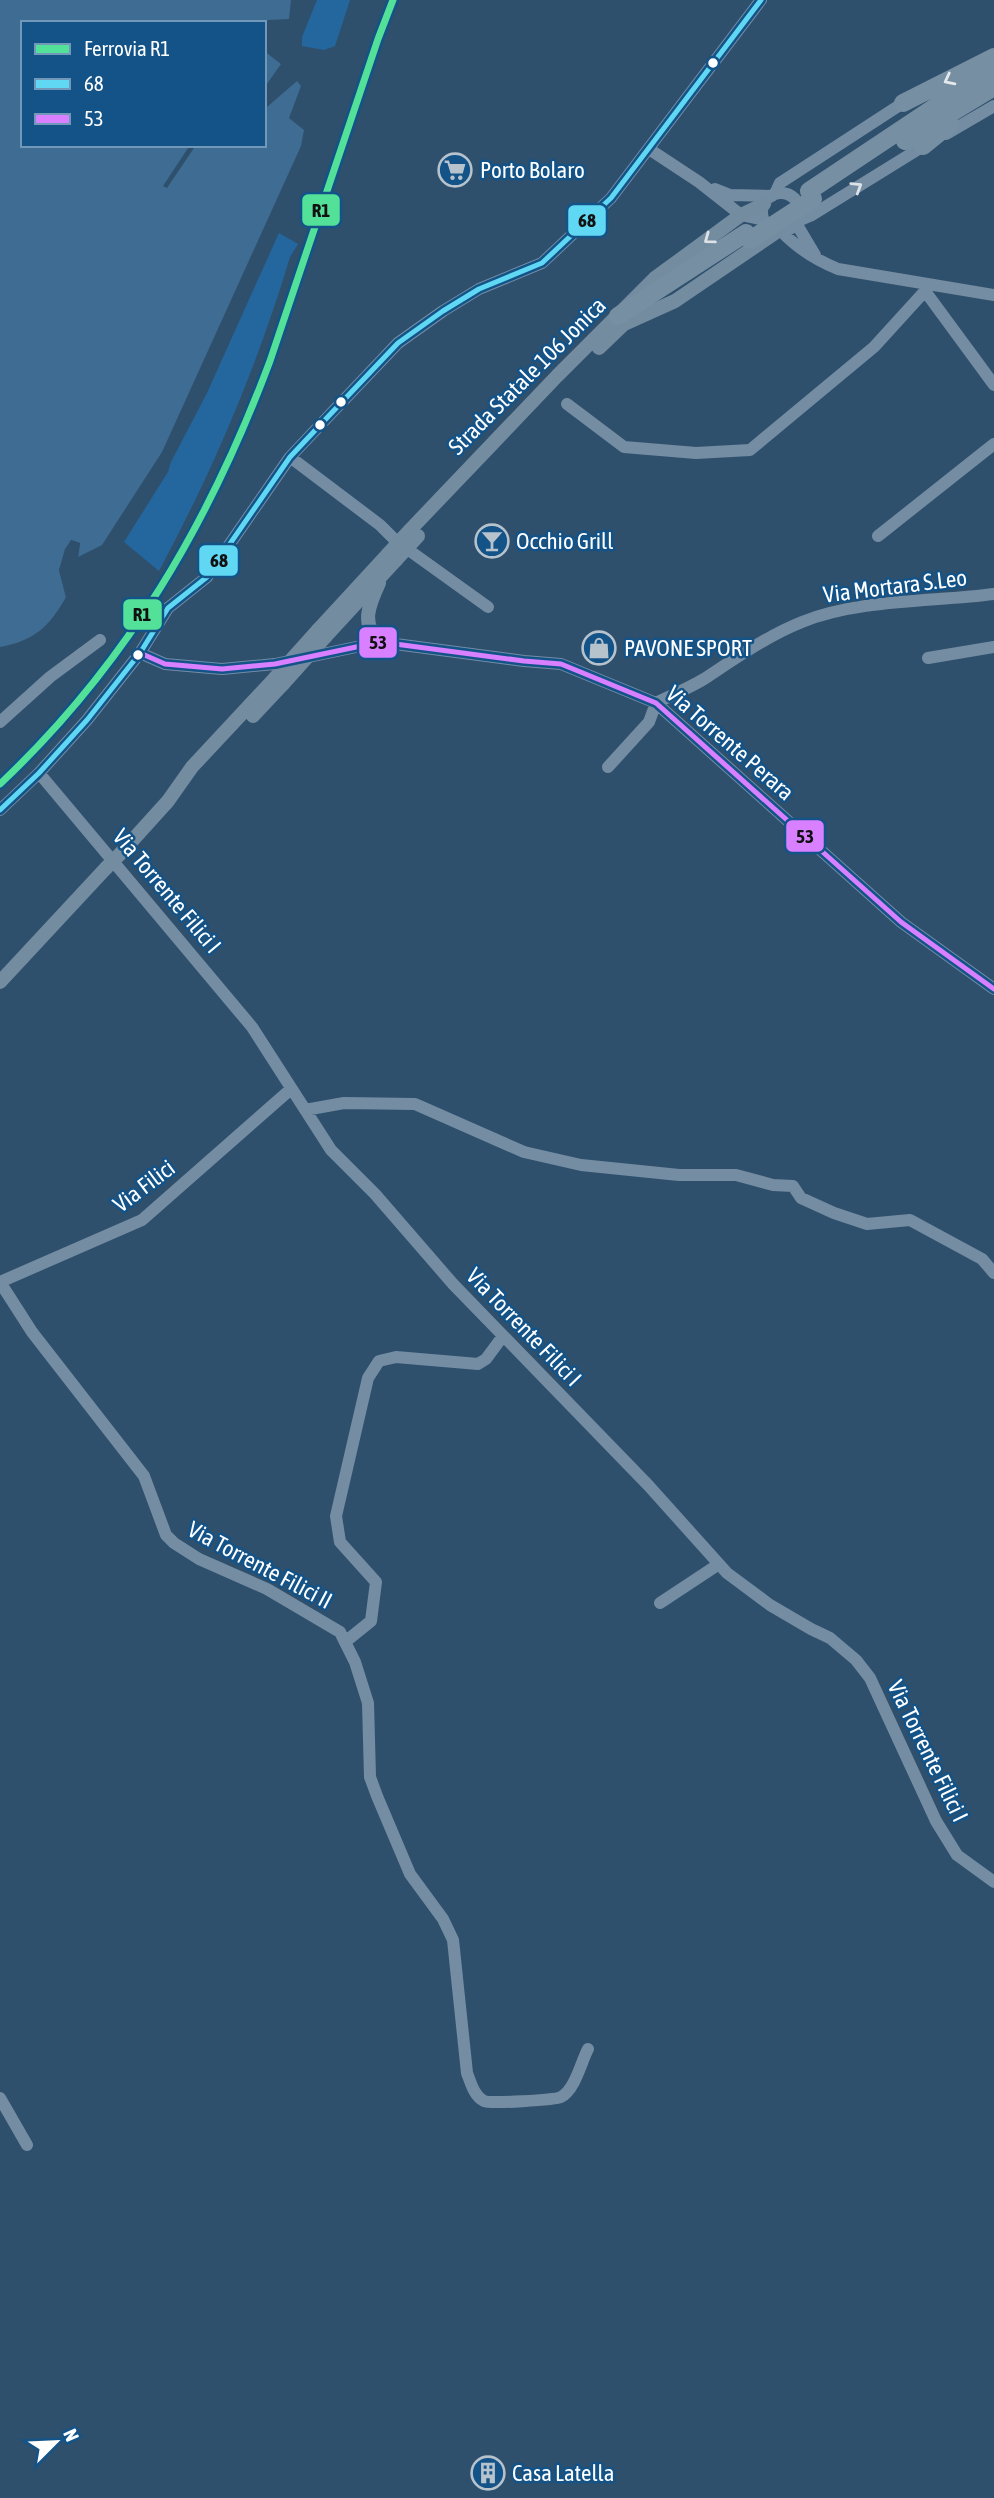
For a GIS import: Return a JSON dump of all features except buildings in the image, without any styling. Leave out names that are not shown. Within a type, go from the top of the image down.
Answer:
[{"type":"highway","points":[[903,103],[994,57]]},
{"type":"highway","name":"Strada Statale 106 Jonica","points":[[621,320],[746,229],[811,195],[962,89],[993,89]]},
{"type":"highway","points":[[923,146],[993,89]]},
{"type":"main road","points":[[746,229],[770,198]]},
{"type":"main road","points":[[621,320],[675,301],[779,231]]},
{"type":"main road","name":"Strada Statale 106 Jonica","points":[[0,982],[121,853],[168,800],[192,767],[279,681],[393,551],[414,533],[556,376],[621,320]]},
{"type":"main road","name":"Strada Statale 106 Jonica","points":[[322,633],[385,573],[393,551]]},
{"type":"main road","points":[[376,638],[368,623],[369,611],[385,573]]},
{"type":"street","points":[[0,810],[39,773],[87,720],[140,653],[168,608],[207,577],[290,457],[398,343],[479,289],[542,263],[611,198],[761,0]]},
{"type":"street","points":[[699,182],[746,229],[764,220],[770,198],[780,183],[903,103]]},
{"type":"street","points":[[779,231],[790,229],[797,222],[923,146]]},
{"type":"street","points":[[649,149],[699,182],[730,195],[770,198],[788,195],[795,200],[800,212],[797,222],[819,261]]},
{"type":"street","points":[[764,220],[768,226],[779,231],[819,261],[838,269],[926,288],[994,295]]},
{"type":"street","points":[[926,288],[994,385]]},
{"type":"street","points":[[567,404],[624,447],[696,453],[750,450],[874,347],[926,288]]},
{"type":"street","points":[[878,536],[994,444]]},
{"type":"street","points":[[290,457],[380,525],[393,551]]},
{"type":"street","points":[[410,551],[488,607]]},
{"type":"street","name":"Via Mortara S.Leo","points":[[656,703],[702,680],[774,635],[831,612],[994,594]]},
{"type":"street","name":"Via Torrente Perara","points":[[140,653],[165,664],[222,669],[275,664],[376,638],[524,661],[561,663],[656,703],[901,922],[994,989]]},
{"type":"street","points":[[0,722],[50,677],[100,640]]},
{"type":"street","points":[[928,658],[994,647]]},
{"type":"street","points":[[608,767],[649,722],[656,703]]},
{"type":"street","name":"Via Torrente Filici I","points":[[39,773],[252,1027],[331,1150],[375,1194],[453,1284],[648,1485],[727,1573],[770,1605],[830,1638],[856,1660],[870,1678],[943,1833],[957,1856],[994,1882]]},
{"type":"street","name":"Via Filici","points":[[0,1282],[142,1220],[291,1089]]},
{"type":"street","points":[[305,1110],[344,1103],[415,1104],[524,1152],[581,1165],[679,1175],[736,1175],[773,1185],[793,1186],[801,1198],[867,1224],[910,1220],[982,1259],[994,1273]]},
{"type":"street","name":"Via Torrente Filici II","points":[[0,1282],[33,1332],[144,1476],[166,1535],[199,1559],[277,1595],[340,1632],[355,1662],[368,1703],[370,1777],[410,1874],[443,1919],[453,1940],[467,2073],[472,2087],[483,2101],[493,2104],[552,2100],[563,2096],[569,2089],[588,2049]]},
{"type":"street","points":[[345,1642],[371,1620],[376,1582],[340,1542],[336,1516],[368,1378],[379,1361],[396,1357],[478,1364],[486,1359],[503,1336]]},
{"type":"street","points":[[660,1604],[719,1564]]},
{"type":"street","points":[[0,2098],[27,2145]]},
{"type":"shaded area","points":[[0,0],[291,0],[289,19],[266,22],[21,21],[21,147],[266,147],[266,107],[297,81],[301,86],[289,118],[304,130],[301,146],[162,452],[102,545],[78,557],[80,543],[71,540],[59,570],[66,597],[54,616],[32,636],[0,647]]},
{"type":"shaded area","points":[[317,0],[350,0],[335,46],[324,50],[302,46],[302,37]]},
{"type":"shaded area","points":[[266,53],[281,64],[266,85]]},
{"type":"shaded area","points":[[279,233],[298,244],[290,257],[263,338],[232,417],[198,495],[159,571],[124,542],[168,472]]},
{"type":"pier","points":[[189,147],[195,147],[167,188],[163,186]]},
{"type":"pier","points":[[71,540],[80,543],[78,558],[75,559],[76,545],[72,544],[63,570],[69,600],[59,570],[65,549]]},
{"type":"rail line","name":"R1","points":[[0,784],[46,738],[125,640],[160,589],[220,479],[270,361],[393,0]]},
{"type":"transit line","name":"68","points":[[0,810],[39,773],[87,720],[140,653],[168,608],[207,577],[290,457],[398,343],[479,289],[542,263],[611,198],[761,0]]},
{"type":"transit line","name":"53","points":[[140,653],[165,664],[222,669],[275,664],[380,642],[561,664],[656,703],[901,922],[994,989]]},
{"type":"place","name":"Porto Bolaro","points":[[455,170]]},
{"type":"place","name":"Occhio Grill","points":[[492,541]]},
{"type":"place","name":"PAVONE SPORT","points":[[599,648]]},
{"type":"place","name":"Casa Latella","points":[[488,2473]]}]
